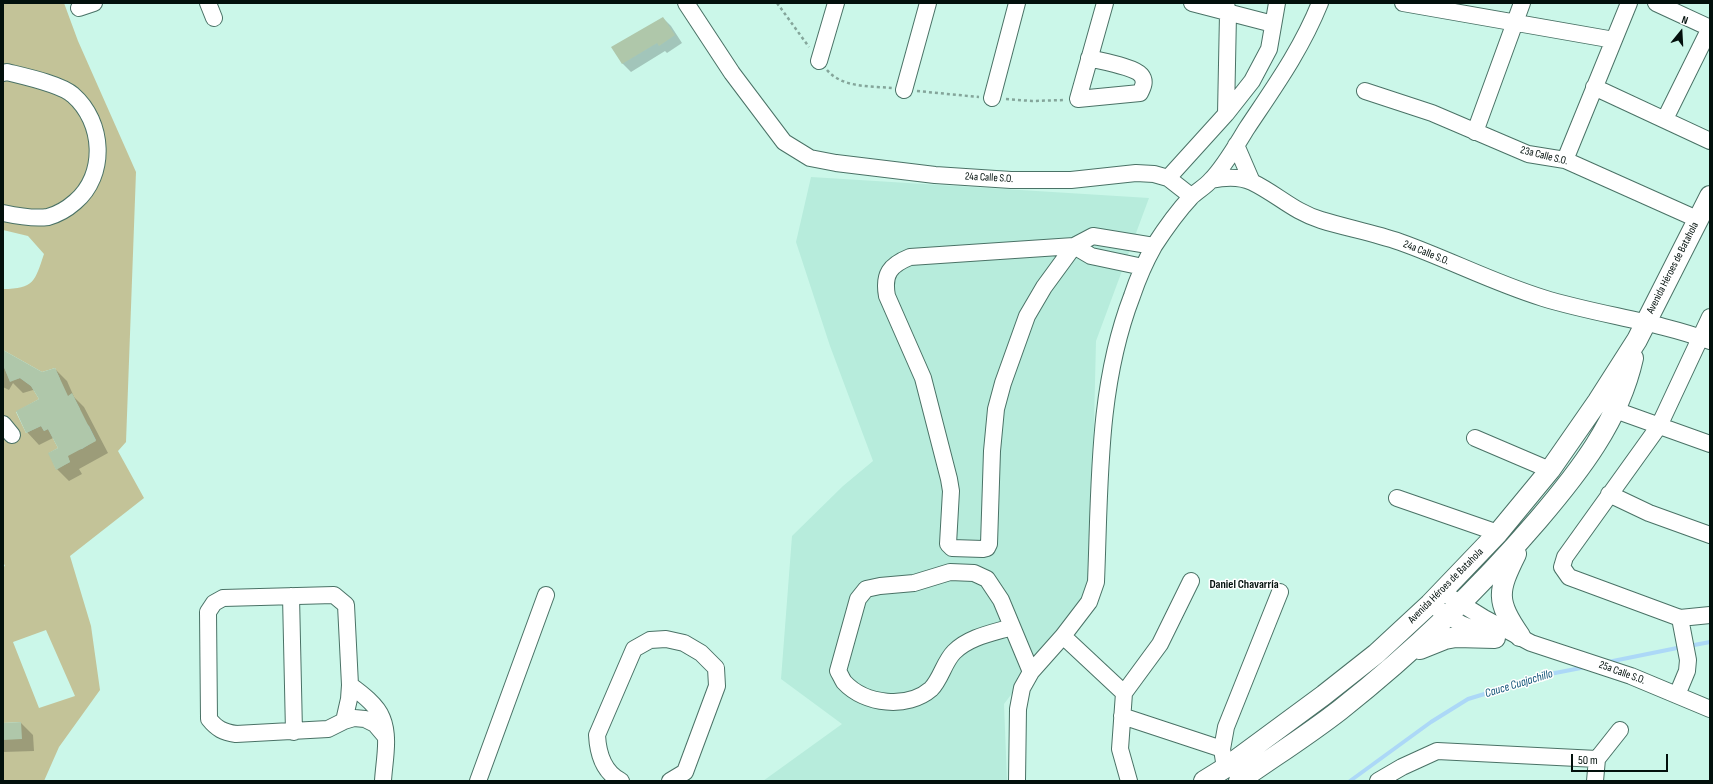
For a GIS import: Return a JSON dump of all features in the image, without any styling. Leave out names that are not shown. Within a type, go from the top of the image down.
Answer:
[{"type":"main road","name":"Avenida Héroes de Batahola","points":[[1229,766],[1376,654],[1436,598],[1498,533],[1550,470],[1598,401],[1641,332],[1705,208]]},
{"type":"main road","name":"Avenida Héroes de Batahola","points":[[1204,781],[1229,766],[1339,711],[1407,655],[1454,610],[1526,534],[1569,483],[1594,448],[1616,410],[1641,332]]},
{"type":"main road","points":[[1526,534],[1504,578],[1502,604],[1506,616],[1526,640]]},
{"type":"main road","points":[[1407,655],[1445,639],[1456,637],[1495,638]]},
{"type":"street","points":[[208,3],[214,18]]},
{"type":"street","name":"24a Calle S.O.","points":[[686,3],[732,73],[784,142],[810,158],[836,163],[936,175],[1011,180],[1071,180],[1136,173],[1154,174],[1168,178]]},
{"type":"street","points":[[819,61],[836,3]]},
{"type":"street","points":[[904,90],[928,3]]},
{"type":"street","points":[[992,98],[1017,3]]},
{"type":"street","points":[[1089,58],[1105,3]]},
{"type":"street","points":[[1192,3],[1227,8],[1273,24]]},
{"type":"street","points":[[1191,196],[1168,178],[1226,114],[1252,81],[1269,49],[1277,3]]},
{"type":"street","points":[[1017,781],[1018,709],[1022,688],[1031,672],[1063,636],[1089,602],[1096,582],[1102,430],[1108,382],[1118,337],[1143,267],[1154,246],[1191,196],[1211,180],[1236,145],[1295,56],[1310,28],[1320,3]]},
{"type":"street","points":[[1403,3],[1421,4],[1614,40]]},
{"type":"street","points":[[1475,132],[1522,3]]},
{"type":"street","points":[[1565,160],[1629,3]]},
{"type":"street","points":[[1656,3],[1710,28],[1665,119]]},
{"type":"street","points":[[1226,114],[1227,8]]},
{"type":"street","points":[[3,73],[7,72],[45,82],[72,94],[84,108],[96,130],[98,154],[94,177],[86,192],[64,211],[48,217],[21,216],[3,213]]},
{"type":"street","points":[[1594,87],[1710,141]]},
{"type":"street","name":"23a Calle S.O.","points":[[1365,91],[1432,113],[1528,154],[1565,160],[1705,208]]},
{"type":"street","points":[[1236,145],[1252,182]]},
{"type":"street","name":"24a Calle S.O.","points":[[1211,180],[1225,177],[1238,178],[1252,182],[1295,210],[1310,217],[1398,242],[1434,255],[1479,276],[1543,298],[1609,316],[1641,332],[1705,340]]},
{"type":"street","points":[[1074,246],[1044,287],[1027,316],[1003,383],[996,409],[992,451],[989,544],[987,548],[983,549],[952,548],[948,544],[951,491],[944,457],[924,378],[887,296],[885,287],[886,277],[891,268],[897,262],[910,257],[1074,246],[1093,236],[1154,246]]},
{"type":"street","points":[[1074,246],[1091,256],[1143,267]]},
{"type":"street","points":[[1709,612],[1680,618],[1569,577],[1562,567],[1566,557],[1609,494],[1659,426],[1705,340],[1710,317]]},
{"type":"street","points":[[1616,410],[1710,444]]},
{"type":"street","points":[[1475,438],[1550,470]]},
{"type":"street","points":[[1609,494],[1649,513],[1710,535]]},
{"type":"street","points":[[1397,498],[1498,533]]},
{"type":"street","points":[[1012,627],[974,639],[953,653],[932,688],[917,698],[893,702],[875,701],[859,693],[844,682],[838,671],[858,599],[866,589],[880,586],[914,583],[950,572],[974,573],[987,579],[1001,600],[1031,672]]},
{"type":"street","points":[[1129,781],[1120,749],[1124,693],[1160,644],[1191,580]]},
{"type":"street","points":[[1122,716],[1229,766],[1226,726],[1280,592]]},
{"type":"street","points":[[344,721],[349,699],[350,685],[346,606],[334,595],[223,598],[214,603],[208,612],[209,718],[216,727],[225,732],[236,734],[294,732],[328,729],[354,718],[365,719],[375,724],[386,737]]},
{"type":"street","points":[[478,781],[546,595]]},
{"type":"street","points":[[291,596],[294,732]]},
{"type":"street","name":"25a Calle S.O.","points":[[1436,598],[1454,610],[1476,631],[1495,638],[1526,640]]},
{"type":"street","name":"25a Calle S.O.","points":[[1454,610],[1526,640],[1631,676],[1710,710]]},
{"type":"street","points":[[1678,695],[1687,671],[1688,660],[1680,618]]},
{"type":"street","points":[[1063,636],[1124,693]]},
{"type":"street","points":[[621,781],[604,767],[598,749],[597,735],[634,650],[650,640],[666,639],[684,643],[701,653],[716,668],[717,686],[685,772],[670,781]]},
{"type":"street","points":[[350,685],[366,696],[382,718],[386,737],[383,781]]},
{"type":"street","points":[[1595,781],[1596,759],[1620,730]]},
{"type":"street","points":[[1378,781],[1437,750],[1596,759]]},
{"type":"shaded area","points":[[3,3],[64,3],[78,41],[136,172],[126,442],[118,451],[144,498],[70,556],[91,626],[100,690],[59,747],[44,781],[3,781],[3,740],[21,722],[3,723],[3,567],[5,566],[3,562],[4,367],[10,381],[20,378],[31,386],[39,399],[16,412],[26,433],[41,426],[44,431],[48,429],[58,448],[49,453],[56,469],[70,462],[65,451],[82,449],[96,440],[89,426],[74,412],[80,409],[72,394],[64,399],[55,383],[60,379],[55,368],[42,372],[3,350],[3,289],[13,289],[32,282],[44,254],[28,236],[3,230]],"holes":[[[46,630],[75,696],[39,708],[13,642]]]},
{"type":"shaded area","points":[[811,177],[1149,198],[1096,341],[1090,590],[1004,704],[1007,781],[763,781],[842,724],[781,679],[792,536],[843,486],[873,461],[830,346],[796,242]]},
{"type":"building","points":[[663,17],[675,35],[659,46],[657,43],[622,64],[611,47]]},
{"type":"building","points":[[3,350],[42,372],[55,368],[68,396],[72,393],[96,441],[68,456],[70,462],[56,470],[48,453],[58,448],[48,429],[44,431],[41,426],[26,433],[16,411],[39,399],[31,386],[20,378],[10,382],[3,365]]},
{"type":"building","points":[[21,722],[22,739],[3,740],[3,723]]},
{"type":"waterway","name":"Cauce Cuajachillo","points":[[1689,646],[1710,642]]},
{"type":"waterway","name":"Cauce Cuajachillo","points":[[1608,662],[1682,647]]},
{"type":"waterway","name":"Cauce Cuajachillo","points":[[1350,781],[1431,722],[1468,699],[1550,674],[1586,667]]},
{"type":"district","name":"Daniel Chavarría","points":[[1244,585]]}]
